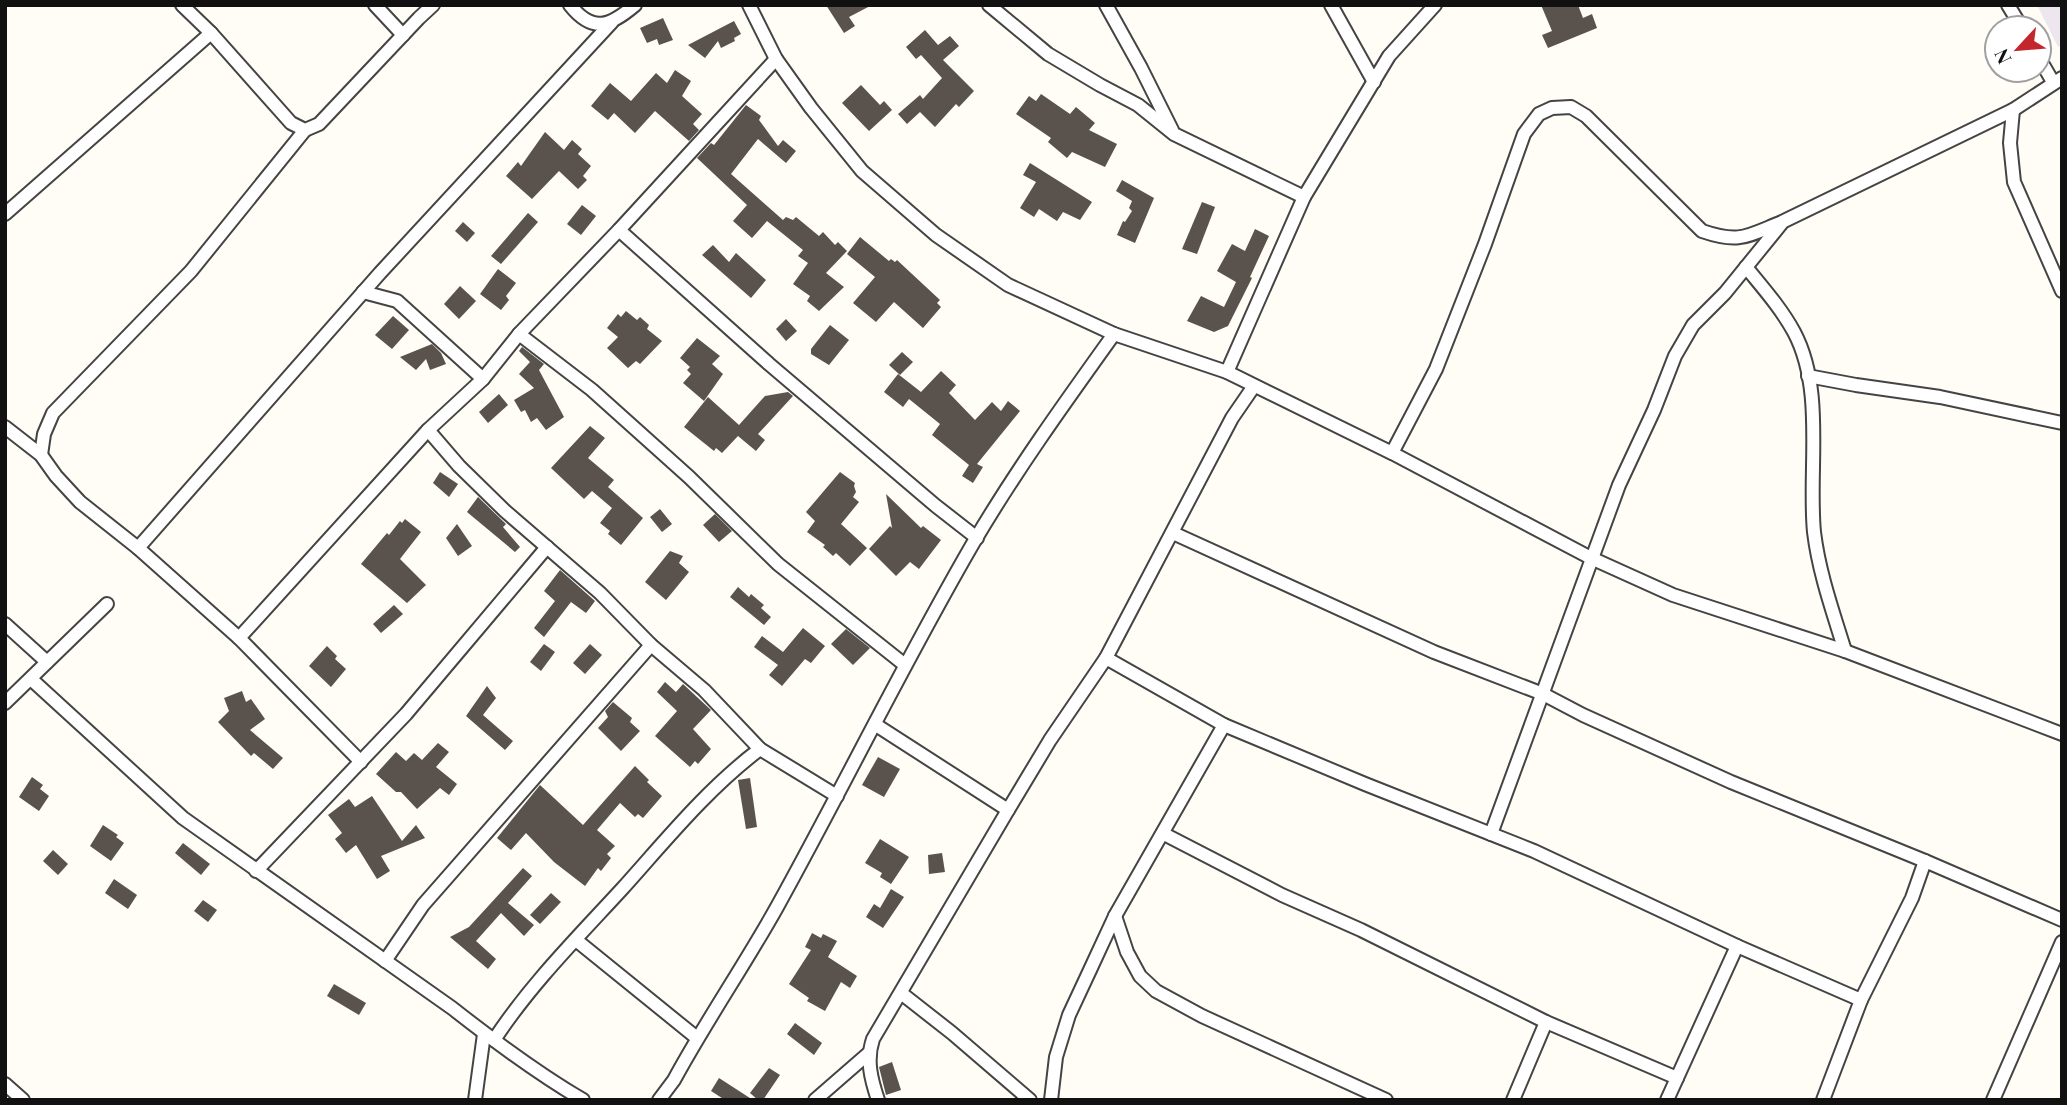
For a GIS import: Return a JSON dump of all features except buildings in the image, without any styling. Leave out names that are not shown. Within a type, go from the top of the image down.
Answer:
[{"type":"street","points":[[182,5],[211,33],[292,123],[305,130]]},
{"type":"street","points":[[375,5],[403,35]]},
{"type":"street","points":[[41,455],[44,434],[53,413],[191,271],[305,130],[320,124],[433,5]]},
{"type":"street","points":[[570,5],[579,16],[597,26],[612,22]]},
{"type":"street","points":[[138,548],[363,292],[612,22],[635,5]]},
{"type":"street","points":[[749,5],[776,59],[862,171],[936,235],[1008,285],[1114,334],[1227,372],[1392,453],[1591,558],[1673,596],[1845,651],[2062,734]]},
{"type":"street","points":[[989,5],[1048,54],[1138,104],[1174,134],[1304,197]]},
{"type":"street","points":[[1106,5],[1174,134]]},
{"type":"street","points":[[1331,5],[1374,82]]},
{"type":"street","points":[[1227,372],[1304,197],[1389,55],[1435,5]]},
{"type":"street","points":[[8,208],[211,33]]},
{"type":"street","points":[[239,638],[428,430],[483,379],[519,334],[776,59]]},
{"type":"street","points":[[1392,453],[1436,369],[1495,219],[1524,134],[1539,114],[1552,108],[1572,107],[1586,116],[1702,231],[1727,240],[1744,237],[1782,222],[2013,110],[2057,80]]},
{"type":"street","points":[[2013,110],[2010,143],[2014,182],[2062,291]]},
{"type":"street","points":[[1491,834],[1619,485],[1654,410],[1675,356],[1693,325],[1725,293],[1782,222]]},
{"type":"street","points":[[619,230],[769,364],[925,498],[976,538]]},
{"type":"street","points":[[1746,267],[1776,302],[1795,334],[1808,376],[1813,426],[1814,531],[1820,568],[1845,651]]},
{"type":"street","points":[[363,292],[397,301],[483,379]]},
{"type":"street","points":[[519,334],[592,390],[690,477],[778,564],[905,665]]},
{"type":"street","points":[[659,1100],[674,1080],[775,910],[976,538],[1114,334]]},
{"type":"street","points":[[1808,376],[1940,397],[2062,423]]},
{"type":"street","points":[[878,1100],[871,1076],[869,1053],[873,1039],[1008,810],[1106,658],[1232,418],[1254,386]]},
{"type":"street","points":[[5,427],[41,455],[80,502],[138,548],[239,638],[361,762]]},
{"type":"street","points":[[428,430],[477,484],[600,593],[651,645],[704,690],[760,749],[837,796]]},
{"type":"street","points":[[1173,533],[1434,652],[1543,694],[1731,782],[1925,860],[2062,920]]},
{"type":"street","points":[[256,872],[406,714],[547,547]]},
{"type":"street","points":[[5,703],[107,604]]},
{"type":"street","points":[[5,624],[47,662]]},
{"type":"street","points":[[384,961],[423,905],[651,645]]},
{"type":"street","points":[[1106,658],[1224,725],[1534,851],[1737,946],[1861,1000]]},
{"type":"street","points":[[31,678],[183,818],[256,872],[453,1008],[489,1037],[583,1100]]},
{"type":"street","points":[[876,725],[1008,810]]},
{"type":"street","points":[[1051,1100],[1056,1057],[1069,1015],[1115,916],[1224,725]]},
{"type":"street","points":[[475,1100],[489,1037],[709,792],[760,749]]},
{"type":"street","points":[[1164,834],[1282,895],[1361,930],[1546,1022],[1677,1078]]},
{"type":"street","points":[[1823,1100],[1861,1000],[1912,898],[1925,860]]},
{"type":"street","points":[[1115,916],[1126,952],[1140,976],[1156,991],[1356,1094],[1386,1100]]},
{"type":"street","points":[[576,940],[697,1038]]},
{"type":"street","points":[[1993,1100],[2062,942]]},
{"type":"street","points":[[1667,1100],[1737,946]]},
{"type":"street","points":[[901,993],[1030,1100]]},
{"type":"street","points":[[1513,1100],[1546,1022]]},
{"type":"street","points":[[815,1100],[869,1053]]},
{"type":"street","points":[[5,1084],[23,1100]]},
{"type":"shaded area","points":[[2037,5],[2062,5],[2062,45],[2058,47],[2053,37],[2053,14],[2042,14]]}]
